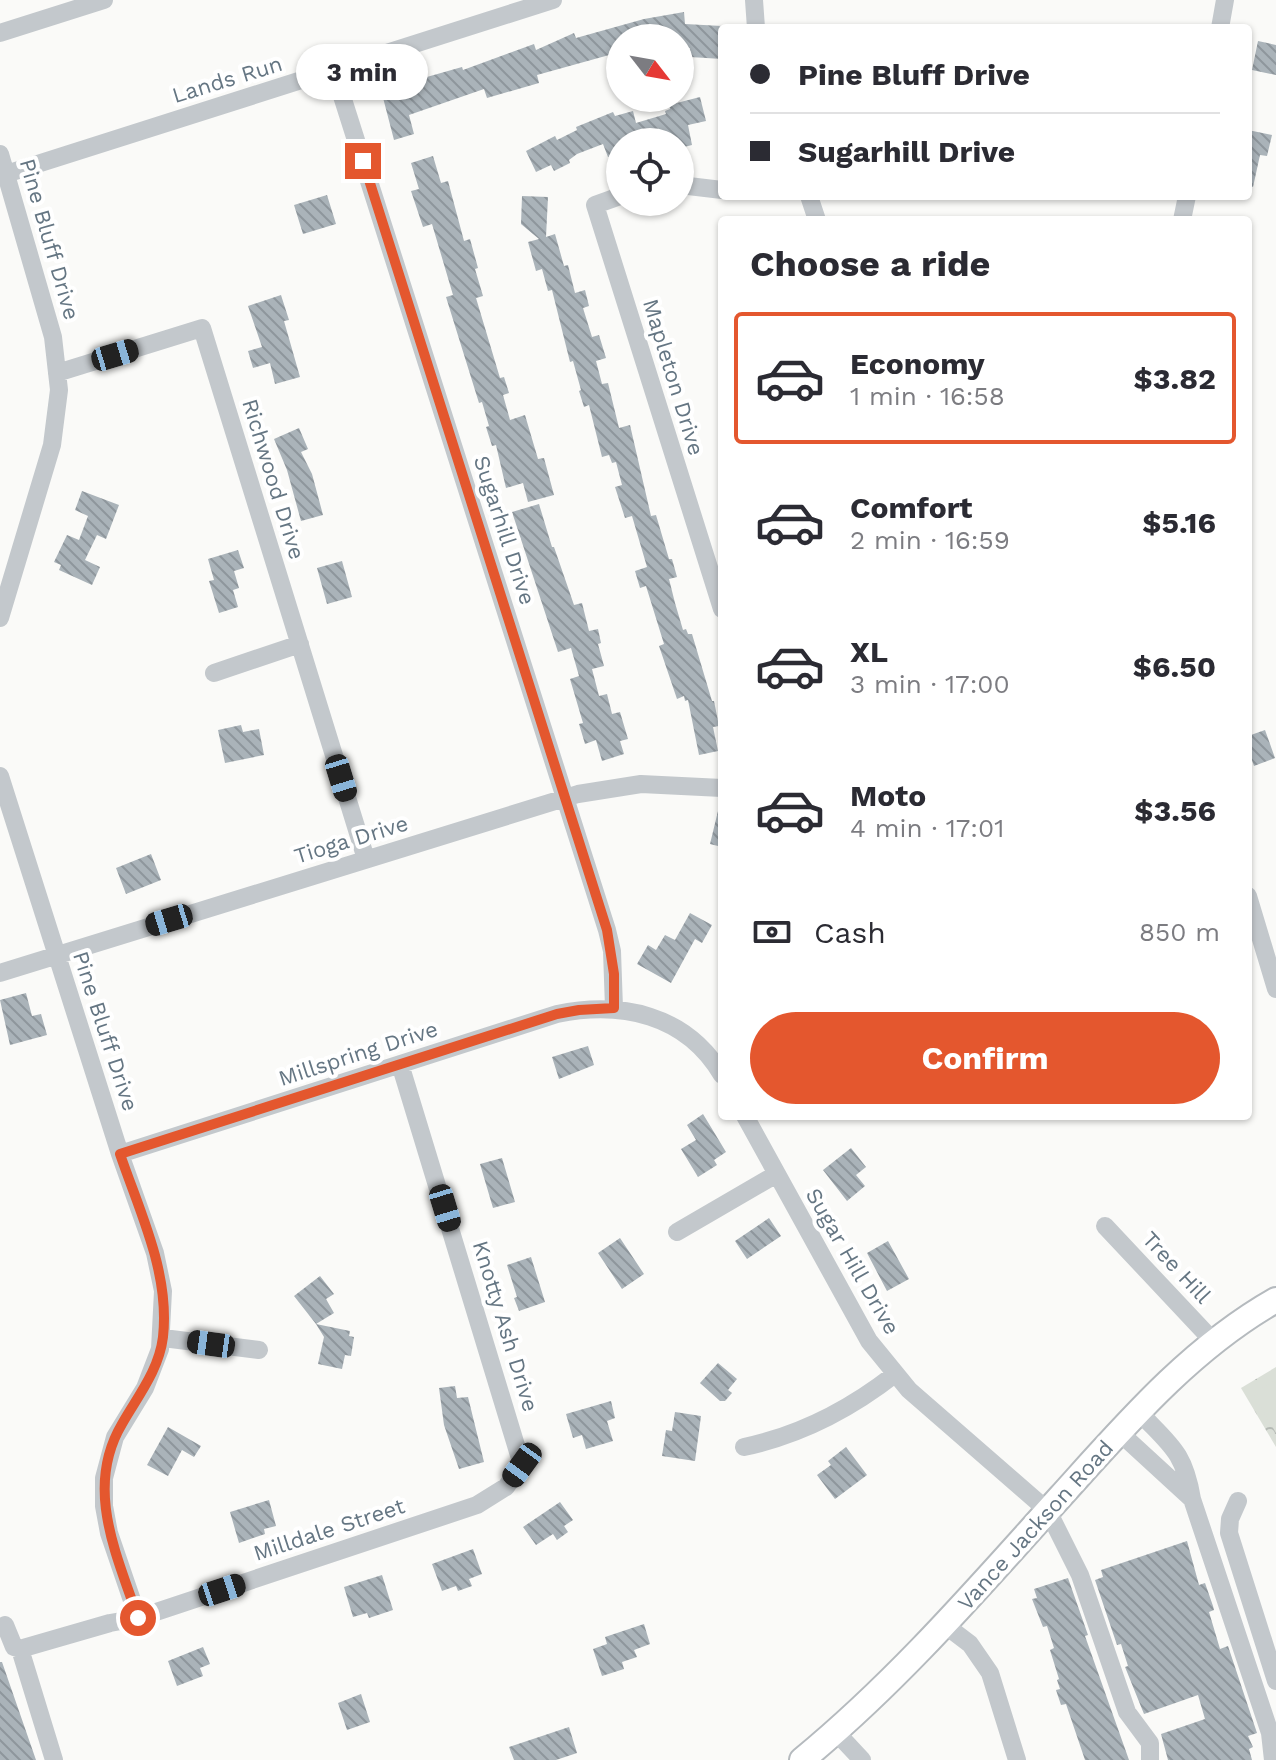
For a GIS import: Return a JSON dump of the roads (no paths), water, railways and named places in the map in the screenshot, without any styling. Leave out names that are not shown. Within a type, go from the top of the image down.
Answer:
[{"type":"main road","name":"Vance Jackson Road","points":[[802,1760],[892,1681],[1138,1411],[1214,1342],[1276,1300]]},
{"type":"street","points":[[0,33],[104,0]]},
{"type":"street","name":"Lands Run","points":[[6,174],[553,0]]},
{"type":"street","points":[[754,0],[756,24]]},
{"type":"street","points":[[1221,24],[1225,0]]},
{"type":"street","name":"Sugarhill Drive","points":[[334,71],[609,940],[614,974],[614,1008]]},
{"type":"street","name":"Pine Bluff Drive","points":[[0,154],[50,324],[57,373],[57,418],[52,445],[0,618]]},
{"type":"street","points":[[694,187],[718,190]]},
{"type":"street","name":"Mapleton Drive","points":[[606,201],[595,205],[718,596]]},
{"type":"street","name":"Richwood Drive","points":[[57,373],[202,328],[366,859]]},
{"type":"street","points":[[214,673],[300,644]]},
{"type":"street","name":"Pine Bluff Drive","points":[[0,776],[120,1154],[155,1253],[163,1291],[163,1338],[145,1388],[115,1437],[104,1478],[104,1506],[109,1533],[138,1618]]},
{"type":"street","name":"Tioga Drive","points":[[0,973],[565,798],[641,784],[718,788]]},
{"type":"street","points":[[1252,904],[1268,935],[1276,989]]},
{"type":"street","points":[[614,1008],[648,1016],[676,1029],[700,1047],[718,1070]]},
{"type":"street","name":"Millspring Drive","points":[[120,1154],[557,1014],[614,1008]]},
{"type":"street","name":"Knotty Ash Drive","points":[[400,1064],[522,1465]]},
{"type":"street","name":"Sugar Hill Drive","points":[[747,1120],[869,1341],[926,1406],[1048,1511]]},
{"type":"street","points":[[677,1232],[775,1175]]},
{"type":"street","name":"Tree Hill","points":[[1105,1226],[1214,1342]]},
{"type":"street","points":[[163,1338],[259,1350]]},
{"type":"street","points":[[744,1447],[799,1432],[866,1396],[895,1374]]},
{"type":"street","points":[[1138,1411],[1179,1454],[1270,1733],[1273,1760]]},
{"type":"street","points":[[1119,1432],[1192,1499]]},
{"type":"street","points":[[1163,1473],[1179,1454]]},
{"type":"street","name":"Milldale Street","points":[[20,1649],[138,1618],[477,1505],[506,1487],[522,1465]]},
{"type":"street","points":[[1238,1501],[1230,1519],[1229,1533],[1276,1681]]},
{"type":"street","points":[[1048,1511],[1080,1575],[1127,1712],[1150,1743],[1150,1760]]},
{"type":"street","points":[[2,1620],[14,1647],[20,1649],[54,1760]]},
{"type":"street","points":[[945,1625],[970,1644],[990,1673],[1017,1760]]},
{"type":"street","points":[[835,1731],[862,1760]]}]
